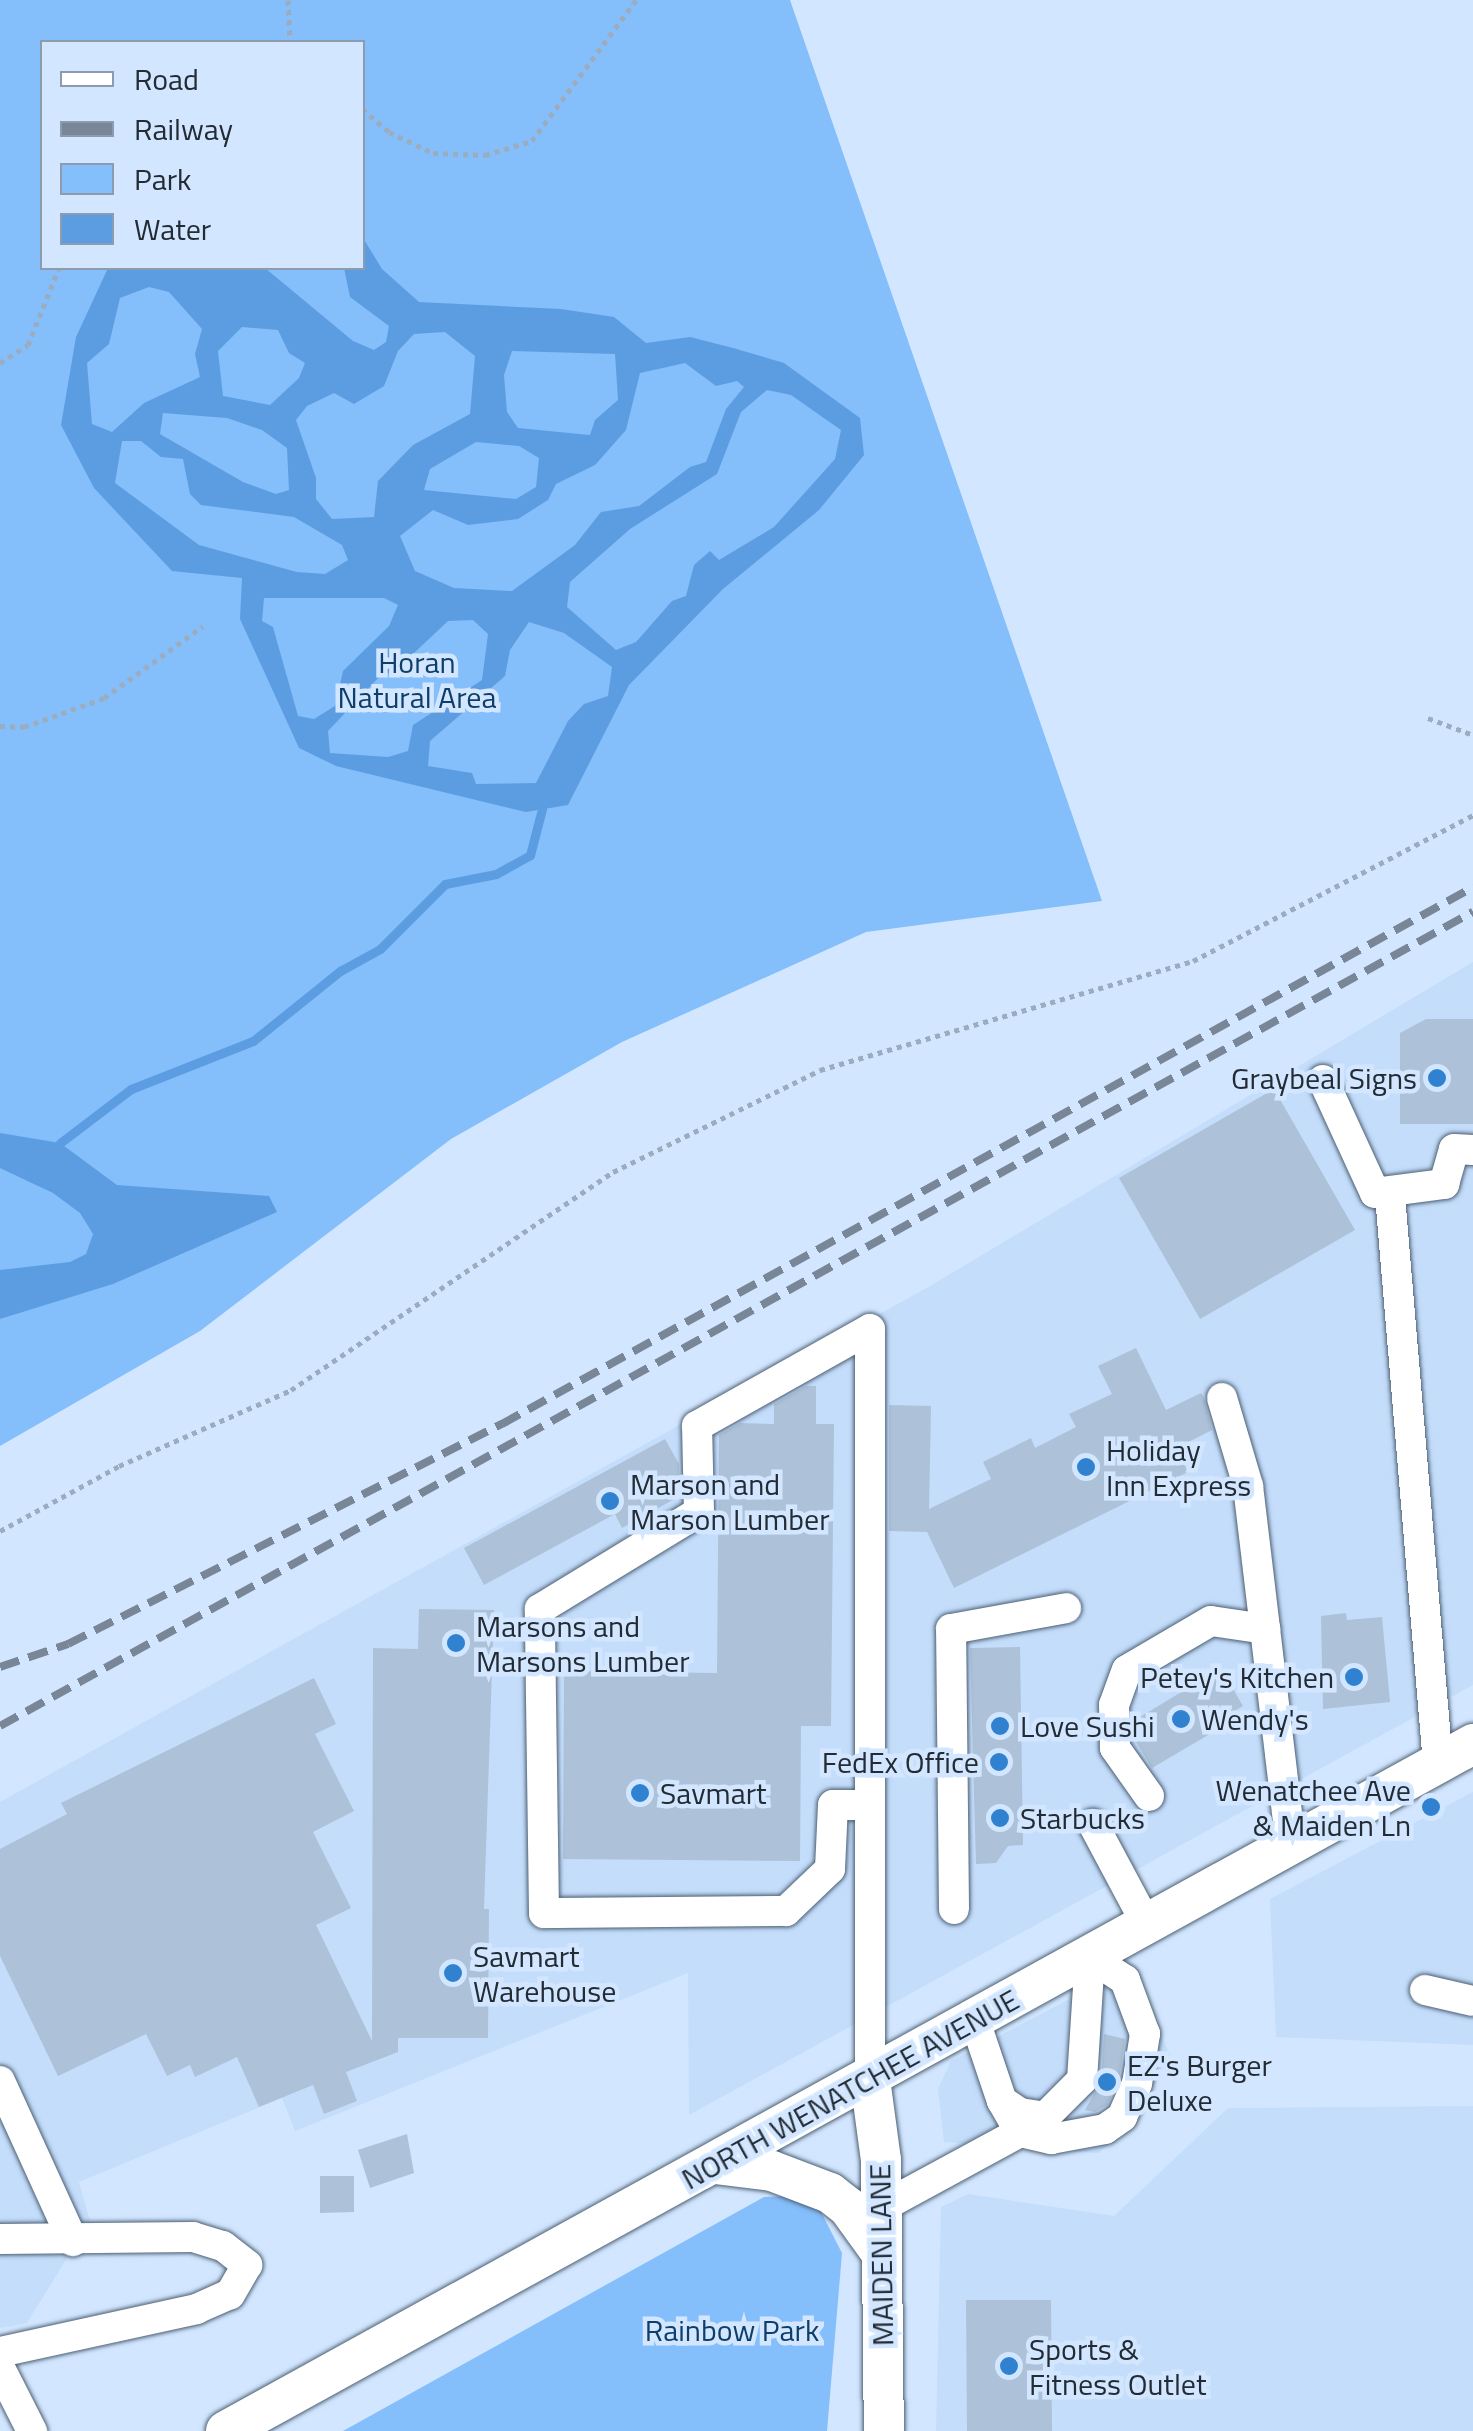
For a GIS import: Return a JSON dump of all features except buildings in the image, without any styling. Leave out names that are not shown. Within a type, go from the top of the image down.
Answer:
[{"type":"main road","name":"NORTH WENATCHEE AVENUE","points":[[226,2431],[1473,1744]]},
{"type":"main road","name":"MAIDEN LANE","points":[[870,2079],[882,2206],[884,2431]]},
{"type":"main road","points":[[715,2164],[772,2171],[830,2193],[848,2206],[882,2254]]},
{"type":"street","points":[[1323,1080],[1375,1193],[1390,1196],[1444,1184],[1454,1150],[1473,1150]]},
{"type":"street","points":[[1390,1196],[1438,1764]]},
{"type":"street","points":[[870,1805],[833,1805],[830,1869],[786,1911],[544,1913],[540,1609],[699,1512],[697,1426],[870,1329],[870,1686],[870,1805],[870,2079]]},
{"type":"street","points":[[1222,1398],[1248,1486],[1291,1846]]},
{"type":"street","points":[[954,1909],[951,1629],[1066,1608]]},
{"type":"street","points":[[1149,1796],[1115,1748],[1114,1706],[1127,1670],[1212,1621],[1265,1628]]},
{"type":"street","points":[[1094,1824],[1147,1925]]},
{"type":"street","points":[[882,2206],[1020,2132],[1051,2139],[1106,2130],[1122,2117],[1136,2084],[1145,2034],[1126,1980],[1090,1957],[1082,2080],[1045,2117],[1020,2113],[1002,2101]]},
{"type":"street","points":[[1424,1990],[1473,2001]]},
{"type":"street","points":[[974,2021],[1002,2101],[1020,2132]]},
{"type":"street","points":[[0,2081],[73,2241]]},
{"type":"street","points":[[0,2239],[193,2237],[224,2246],[247,2265],[230,2294],[198,2309],[0,2352]]},
{"type":"street","points":[[0,2368],[29,2430]]},
{"type":"path","points":[[288,0],[289,40]]},
{"type":"path","points":[[365,111],[389,132],[433,153],[486,156],[532,141],[636,0]]},
{"type":"path","points":[[0,363],[28,345],[59,270]]},
{"type":"path","points":[[0,726],[24,727],[104,698],[203,626]]},
{"type":"path","points":[[1428,718],[1473,736]]},
{"type":"path","points":[[0,1531],[120,1466],[291,1390],[613,1172],[820,1070],[1193,961],[1473,816]]},
{"type":"shaded area","points":[[1473,962],[1473,1685],[689,2115],[688,1973],[295,2131],[282,2098],[79,2182],[90,2221],[27,2323],[0,2328],[0,1802],[930,1286]]},
{"type":"shaded area","points":[[1473,1792],[1473,2045],[1276,2037],[1270,1899]]},
{"type":"shaded area","points":[[1129,1968],[1170,2054],[1133,2127],[1098,2153],[944,2142],[938,2089],[951,2061]]},
{"type":"shaded area","points":[[1473,2106],[1473,2431],[936,2431],[941,2207],[968,2194],[1114,2216],[1228,2108]]},
{"type":"green space","name":"Horan Natural Area","points":[[0,0],[790,0],[1102,901],[866,932],[622,1042],[451,1139],[200,1331],[0,1446]]},
{"type":"green space","name":"Rainbow Park","points":[[792,2196],[820,2210],[842,2253],[827,2431],[343,2431],[764,2197]]},
{"type":"water","points":[[365,241],[382,269],[419,302],[561,309],[614,317],[646,343],[690,337],[733,348],[784,363],[860,418],[864,455],[819,510],[723,589],[629,685],[568,805],[526,812],[336,766],[299,748],[240,619],[242,578],[172,571],[94,488],[61,425],[76,337],[107,270],[267,270],[353,341],[374,350],[386,342],[389,326],[350,297],[344,270],[365,270]],"holes":[[[149,287],[169,292],[202,329],[195,354],[200,377],[144,403],[112,432],[92,424],[87,363],[109,344],[120,298]],[[242,327],[278,330],[289,353],[305,363],[299,378],[270,405],[223,396],[218,351]],[[445,332],[475,356],[470,414],[413,445],[378,481],[374,517],[332,519],[316,499],[316,478],[296,420],[307,406],[334,393],[354,404],[384,386],[398,351],[414,334]],[[512,351],[615,354],[618,400],[595,420],[590,435],[518,428],[507,412],[504,375]],[[685,363],[716,386],[737,381],[744,387],[726,409],[706,462],[690,467],[639,506],[601,512],[575,545],[512,591],[454,588],[415,571],[400,536],[433,510],[468,525],[518,519],[548,500],[556,484],[595,465],[626,430],[640,373]],[[767,390],[791,395],[841,430],[835,459],[774,527],[719,560],[710,551],[694,565],[686,596],[672,601],[636,642],[616,650],[567,607],[570,582],[630,529],[717,474],[741,412]],[[163,413],[227,418],[262,430],[287,448],[289,490],[276,494],[243,482],[160,434]],[[122,441],[141,441],[161,457],[183,459],[190,494],[201,505],[294,517],[342,545],[348,560],[325,574],[297,572],[199,545],[115,483]],[[476,442],[519,446],[539,458],[536,487],[516,499],[424,490],[430,469]],[[264,598],[384,598],[398,605],[389,626],[343,671],[335,706],[314,719],[298,716],[273,627],[262,621]],[[473,620],[488,634],[482,680],[413,725],[408,751],[388,757],[330,753],[328,731],[380,676],[395,671],[448,621]],[[529,622],[564,633],[612,667],[608,696],[584,704],[568,721],[536,783],[476,784],[472,773],[428,766],[430,741],[505,676],[510,650]]]},
{"type":"water","points":[[0,1133],[60,1143],[117,1185],[269,1196],[277,1212],[113,1284],[0,1319],[0,1270],[70,1262],[86,1254],[93,1234],[80,1213],[53,1193],[0,1168]]},
{"type":"waterway","points":[[60,1143],[131,1089],[253,1041],[340,971],[380,949],[445,884],[496,874],[530,855],[542,809]]},
{"type":"railway","points":[[0,1667],[68,1644],[502,1424],[1473,887]]},
{"type":"railway","points":[[0,1726],[1473,912]]},
{"type":"place","name":"Graybeal Signs","points":[[1437,1078]]},
{"type":"place","name":"Holiday Inn Express","points":[[1086,1467]]},
{"type":"place","name":"Marson and Marson Lumber","points":[[610,1501]]},
{"type":"place","name":"Marsons and Marsons Lumber","points":[[456,1643]]},
{"type":"place","name":"Petey's Kitchen","points":[[1354,1677]]},
{"type":"place","name":"Wendy's","points":[[1181,1719]]},
{"type":"place","name":"Love Sushi","points":[[1000,1726]]},
{"type":"place","name":"FedEx Office","points":[[999,1762]]},
{"type":"place","name":"Savmart","points":[[640,1793]]},
{"type":"place","name":"Wenatchee Ave & Maiden Ln","points":[[1431,1807]]},
{"type":"place","name":"Starbucks","points":[[1000,1818]]},
{"type":"place","name":"Savmart Warehouse","points":[[453,1973]]},
{"type":"place","name":"EZ's Burger Deluxe","points":[[1107,2082]]},
{"type":"place","name":"Sports & Fitness Outlet","points":[[1009,2366]]}]
